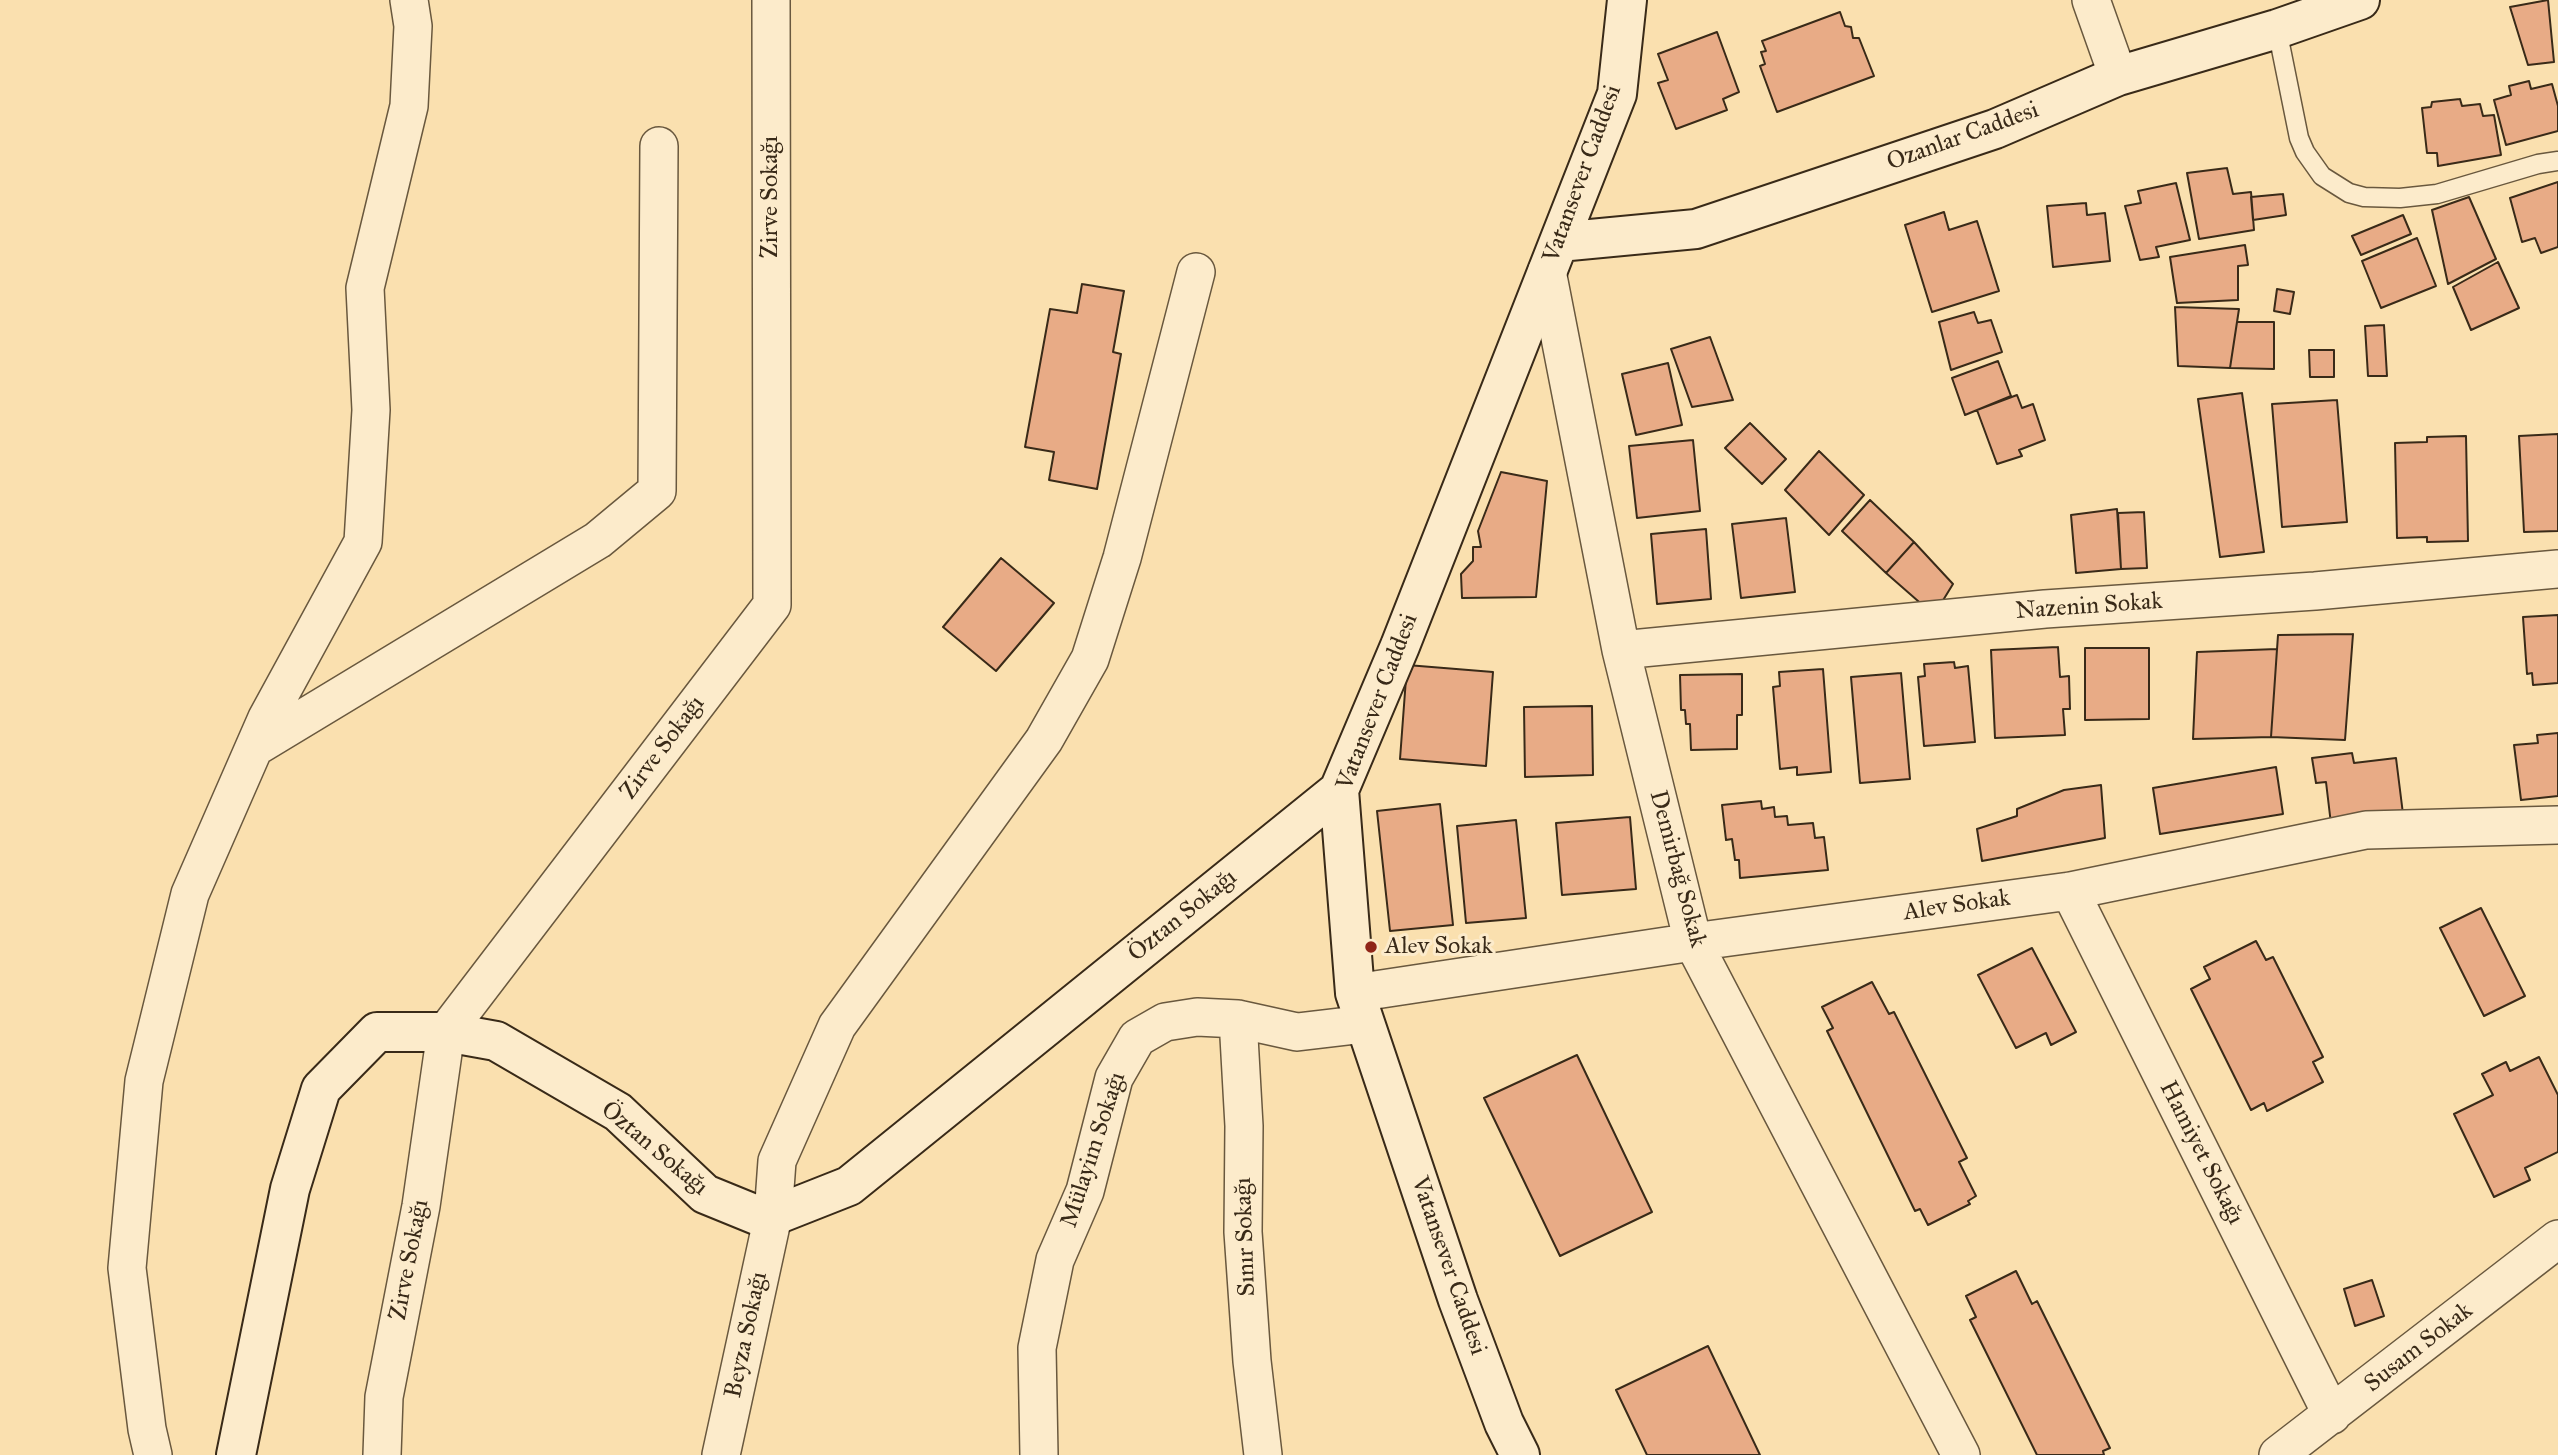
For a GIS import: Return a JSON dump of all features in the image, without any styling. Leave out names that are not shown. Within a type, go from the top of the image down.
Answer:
[{"type":"street","points":[[153,1455],[147,1429],[127,1268],[144,1081],[190,894],[267,718],[363,541],[371,410],[365,288],[409,106],[413,26],[409,0]]},
{"type":"street","name":"Zirve Sokağı","points":[[382,1455],[384,1397],[421,1206],[446,1032],[772,605],[771,0]]},
{"type":"street","name":"Vatansever Caddesi","points":[[1520,1455],[1504,1423],[1458,1300],[1360,1009],[1339,790],[1400,646],[1617,94],[1627,0]]},
{"type":"street","points":[[2091,0],[2118,76]]},
{"type":"street","name":"Ozanlar Caddesi","points":[[1553,257],[1696,229],[1994,129],[2118,76],[2277,29],[2360,0]]},
{"type":"street","points":[[254,748],[598,540],[657,491],[659,146]]},
{"type":"street","name":"Demirbağ Sokak","points":[[1553,257],[1621,650],[1693,942],[1961,1455]]},
{"type":"street","name":"Beyza Sokağı","points":[[721,1455],[773,1216],[777,1161],[837,1026],[1044,740],[1090,659],[1122,558],[1196,272]]},
{"type":"street","name":"Nazenin Sokak","points":[[1621,650],[2045,609],[2315,591],[2558,569]]},
{"type":"street","name":"Öztan Sokağı","points":[[236,1455],[290,1189],[321,1089],[377,1032],[446,1032],[496,1041],[618,1112],[705,1194],[759,1216],[773,1216],[849,1186],[1339,790]]},
{"type":"street","name":"Alev Sokak","points":[[1360,1009],[1693,942],[2070,891],[2366,830],[2558,825]]},
{"type":"street","name":"Hamiyet Sokağı","points":[[2070,891],[2332,1415]]},
{"type":"street","name":"Mülayim Sokağı","points":[[1039,1455],[1037,1348],[1055,1260],[1085,1191],[1114,1079],[1137,1038],[1165,1022],[1197,1017],[1238,1019],[1297,1032],[1360,1009]]},
{"type":"street","name":"Sınır Sokağı","points":[[1238,1019],[1244,1126],[1243,1232],[1252,1361],[1263,1455]]},
{"type":"street","name":"Susam Sokak","points":[[2278,1455],[2558,1239]]},
{"type":"lane","points":[[2277,29],[2299,138],[2305,152],[2322,176],[2349,193],[2364,197],[2400,198],[2437,194],[2538,164],[2558,161]]},
{"type":"building","points":[[2548,0],[2554,62],[2528,65],[2510,7]]},
{"type":"building","points":[[1840,12],[1845,26],[1851,27],[1853,38],[1859,38],[1874,76],[1777,112],[1760,66],[1765,64],[1761,52],[1766,51],[1762,41]]},
{"type":"building","points":[[1717,32],[1739,92],[1723,99],[1727,110],[1676,129],[1658,83],[1668,80],[1658,54]]},
{"type":"building","points":[[2529,81],[2531,89],[2552,84],[2558,106],[2558,131],[2506,145],[2494,100],[2511,95],[2509,86]]},
{"type":"building","points":[[2460,99],[2462,106],[2480,104],[2483,116],[2494,115],[2501,155],[2438,166],[2437,153],[2427,153],[2422,108],[2431,107],[2432,102]]},
{"type":"building","points":[[2227,168],[2233,194],[2251,192],[2254,230],[2199,239],[2187,173]]},
{"type":"building","points":[[2558,182],[2558,247],[2541,253],[2535,238],[2522,242],[2510,198]]},
{"type":"building","points":[[2176,183],[2190,240],[2156,247],[2159,257],[2140,260],[2125,206],[2141,203],[2138,191]]},
{"type":"building","points":[[2283,194],[2286,215],[2253,220],[2251,197]]},
{"type":"building","points":[[2469,197],[2496,259],[2448,284],[2432,210]]},
{"type":"building","points":[[2086,203],[2087,215],[2105,213],[2110,261],[2053,267],[2047,206]]},
{"type":"building","points":[[1944,212],[1949,230],[1977,221],[1999,291],[1932,312],[1905,225]]},
{"type":"building","points":[[2403,215],[2411,234],[2361,255],[2352,236]]},
{"type":"building","points":[[2417,238],[2436,286],[2381,308],[2362,261]]},
{"type":"building","points":[[2245,245],[2248,265],[2238,266],[2238,300],[2177,303],[2170,257]]},
{"type":"building","points":[[2498,262],[2519,308],[2471,330],[2453,287]]},
{"type":"building","points":[[1082,284],[1124,291],[1113,352],[1121,354],[1097,489],[1049,480],[1054,452],[1025,447],[1050,309],[1077,313]]},
{"type":"building","points":[[2277,289],[2294,292],[2290,314],[2274,311]]},
{"type":"building","points":[[2175,307],[2239,309],[2230,368],[2178,366]]},
{"type":"building","points":[[1974,312],[1978,323],[1991,320],[2002,352],[1951,370],[1939,322]]},
{"type":"building","points":[[2237,322],[2274,322],[2274,369],[2230,368]]},
{"type":"building","points":[[2384,325],[2387,376],[2368,376],[2365,326]]},
{"type":"building","points":[[1710,337],[1733,400],[1692,407],[1671,349]]},
{"type":"building","points":[[2309,350],[2334,350],[2334,377],[2310,377]]},
{"type":"building","points":[[1998,361],[2011,396],[1965,415],[1952,378]]},
{"type":"building","points":[[1668,363],[1682,425],[1636,435],[1622,374]]},
{"type":"building","points":[[2242,393],[2264,552],[2220,557],[2198,399]]},
{"type":"building","points":[[2017,395],[2022,408],[2033,404],[2045,440],[2019,450],[2022,456],[1997,464],[1977,410]]},
{"type":"building","points":[[2337,400],[2347,522],[2282,527],[2272,404]]},
{"type":"building","points":[[1750,423],[1786,459],[1762,484],[1725,448]]},
{"type":"building","points":[[2558,434],[2558,531],[2524,532],[2519,436]]},
{"type":"building","points":[[2466,436],[2468,541],[2427,542],[2427,537],[2397,538],[2395,443],[2427,442],[2427,437]]},
{"type":"building","points":[[1693,440],[1700,511],[1637,518],[1629,446]]},
{"type":"building","points":[[1819,451],[1864,495],[1829,535],[1785,490]]},
{"type":"building","points":[[1501,472],[1547,481],[1536,597],[1462,598],[1461,574],[1473,561],[1473,547],[1481,547],[1478,531]]},
{"type":"building","points":[[1870,500],[1914,542],[1886,573],[1842,531]]},
{"type":"building","points":[[2117,509],[2121,569],[2076,573],[2071,515]]},
{"type":"building","points":[[2144,512],[2147,568],[2121,569],[2118,513]]},
{"type":"building","points":[[1786,518],[1795,592],[1741,598],[1732,524]]},
{"type":"building","points":[[1706,529],[1711,599],[1657,604],[1651,534]]},
{"type":"building","points":[[1914,542],[1953,584],[1934,615],[1886,573]]},
{"type":"building","points":[[1001,558],[1054,603],[996,671],[943,627]]},
{"type":"building","points":[[2558,615],[2558,683],[2533,685],[2532,673],[2527,674],[2523,617]]},
{"type":"building","points":[[2353,634],[2345,740],[2271,737],[2278,635]]},
{"type":"building","points":[[2058,647],[2060,677],[2069,676],[2070,709],[2063,709],[2065,735],[1995,738],[1991,650]]},
{"type":"building","points":[[2085,648],[2149,648],[2149,719],[2085,720]]},
{"type":"building","points":[[2277,649],[2271,737],[2193,739],[2197,652]]},
{"type":"building","points":[[1954,662],[1955,668],[1968,666],[1975,742],[1924,746],[1918,677],[1925,676],[1924,664]]},
{"type":"building","points":[[1407,665],[1493,672],[1486,766],[1400,759]]},
{"type":"building","points":[[1823,669],[1831,772],[1797,775],[1797,767],[1780,769],[1773,687],[1780,686],[1779,672]]},
{"type":"building","points":[[1901,673],[1910,779],[1860,783],[1851,677]]},
{"type":"building","points":[[1742,674],[1742,715],[1737,715],[1737,749],[1691,750],[1690,724],[1686,724],[1685,710],[1681,710],[1680,675]]},
{"type":"building","points":[[1592,706],[1593,775],[1525,777],[1524,707]]},
{"type":"building","points":[[2558,733],[2558,796],[2521,800],[2514,745],[2538,743],[2537,735]]},
{"type":"building","points":[[2352,753],[2354,763],[2396,758],[2403,814],[2331,824],[2326,782],[2316,783],[2312,758]]},
{"type":"building","points":[[2276,767],[2283,814],[2160,834],[2153,788]]},
{"type":"building","points":[[2101,785],[2105,838],[1982,861],[1977,829],[2017,816],[2017,809],[2064,790]]},
{"type":"building","points":[[1761,801],[1762,809],[1774,807],[1775,817],[1787,816],[1788,825],[1813,823],[1815,838],[1824,837],[1828,870],[1740,878],[1739,860],[1735,860],[1732,839],[1726,840],[1722,805]]},
{"type":"building","points":[[1440,804],[1453,925],[1390,931],[1377,811]]},
{"type":"building","points":[[1630,817],[1636,889],[1562,895],[1556,823]]},
{"type":"building","points":[[1516,820],[1526,918],[1466,923],[1457,826]]},
{"type":"building","points":[[2481,908],[2525,996],[2484,1016],[2440,928]]},
{"type":"building","points":[[2256,941],[2266,960],[2273,957],[2323,1057],[2313,1062],[2323,1082],[2267,1111],[2264,1103],[2251,1110],[2191,989],[2210,979],[2204,967]]},
{"type":"building","points":[[2032,948],[2076,1032],[2051,1045],[2046,1033],[2016,1048],[1978,975]]},
{"type":"building","points":[[1872,982],[1889,1014],[1894,1012],[1967,1158],[1959,1162],[1976,1196],[1968,1201],[1970,1204],[1928,1225],[1920,1209],[1915,1211],[1827,1031],[1833,1028],[1822,1007]]},
{"type":"building","points":[[1577,1055],[1652,1212],[1560,1256],[1484,1098]]},
{"type":"building","points":[[2539,1057],[2558,1095],[2558,1152],[2525,1168],[2530,1180],[2494,1197],[2454,1114],[2493,1095],[2482,1074],[2506,1062],[2510,1071]]},
{"type":"building","points":[[2016,1271],[2032,1304],[2037,1301],[2110,1448],[2103,1451],[2104,1455],[2037,1455],[1970,1320],[1976,1317],[1966,1296]]},
{"type":"building","points":[[2372,1280],[2384,1316],[2355,1326],[2344,1289]]},
{"type":"building","points":[[1708,1346],[1760,1455],[1647,1455],[1616,1390]]},
{"type":"place","name":"Alev Sokak","points":[[1371,947]]}]
